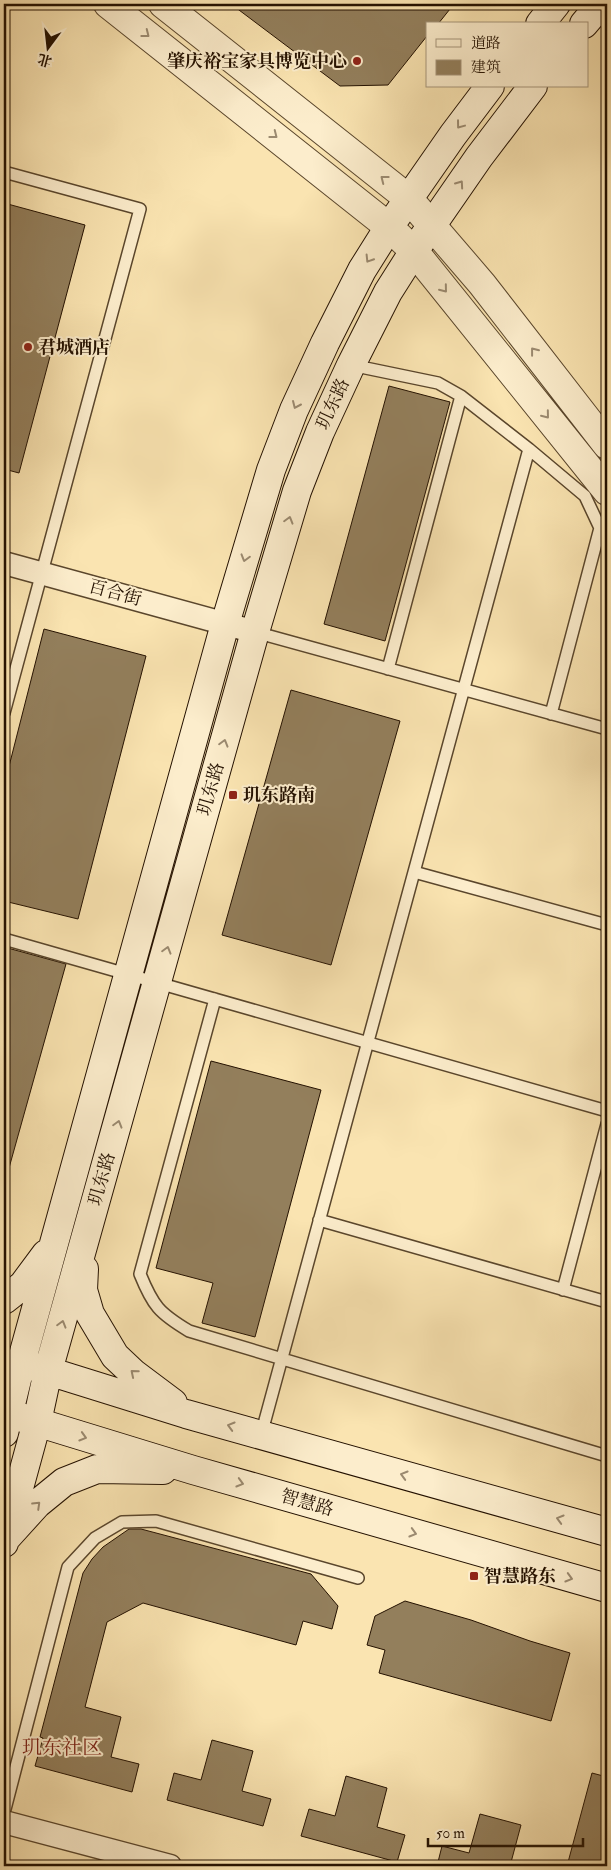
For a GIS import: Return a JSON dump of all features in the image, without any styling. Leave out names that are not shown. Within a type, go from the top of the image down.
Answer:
[{"type":"main road","points":[[108,4],[389,227],[414,251],[607,491]]},
{"type":"main road","points":[[163,4],[408,199],[432,224],[482,284],[607,445]]},
{"type":"main road","points":[[542,22],[556,4]]},
{"type":"main road","points":[[586,22],[601,4]]},
{"type":"main road","name":"玑东路","points":[[5,1420],[12,1360],[54,1243],[226,624],[271,470],[294,410],[362,270],[408,199],[488,88]]},
{"type":"main road","name":"玑东路","points":[[4,1542],[37,1422],[48,1371],[255,632],[297,491],[320,432],[388,292],[432,224],[479,157],[531,88]]},
{"type":"main road","points":[[86,1238],[83,1290],[90,1314],[115,1356],[133,1373],[186,1414]]},
{"type":"main road","points":[[4,1300],[23,1285],[54,1243]]},
{"type":"main road","points":[[12,1360],[186,1414],[607,1532]]},
{"type":"main road","name":"智慧路","points":[[5,1420],[37,1422],[193,1470],[607,1588]]},
{"type":"main road","points":[[4,1542],[37,1504],[64,1482],[97,1469],[193,1470]]},
{"type":"street","name":"百合街","points":[[4,563],[255,632]]},
{"type":"street","points":[[4,1822],[170,1866]]},
{"type":"lane","points":[[4,172],[140,209],[4,714]]},
{"type":"lane","points":[[351,365],[438,383],[461,396],[585,496],[600,528],[551,714]]},
{"type":"lane","points":[[388,669],[461,396]]},
{"type":"lane","points":[[261,1435],[529,449]]},
{"type":"lane","points":[[255,632],[607,729]]},
{"type":"lane","points":[[414,872],[607,925]]},
{"type":"lane","points":[[4,939],[607,1112]]},
{"type":"lane","points":[[215,999],[140,1274],[150,1298],[166,1317],[189,1331],[607,1456]]},
{"type":"lane","points":[[563,1290],[607,1124]]},
{"type":"lane","points":[[319,1220],[607,1302]]},
{"type":"lane","points":[[4,1813],[68,1567],[95,1538],[122,1522],[156,1521],[358,1578]]},
{"type":"building","name":"肇庆裕宝家具博览中心","points":[[231,4],[454,4],[440,22],[426,22],[426,37],[388,85],[340,86]]},
{"type":"building","name":"君城酒店","points":[[4,203],[85,225],[19,473],[4,469]]},
{"type":"building","points":[[389,386],[450,402],[385,641],[324,624]]},
{"type":"building","points":[[44,629],[146,656],[78,919],[4,901],[4,786]]},
{"type":"building","points":[[291,690],[400,721],[331,965],[222,935]]},
{"type":"building","points":[[4,947],[66,964],[9,1168],[4,1167]]},
{"type":"building","points":[[211,1061],[321,1090],[255,1337],[202,1323],[213,1283],[156,1268]]},
{"type":"building","points":[[129,1529],[141,1529],[311,1574],[338,1606],[332,1629],[303,1621],[296,1645],[143,1603],[107,1622],[85,1707],[121,1717],[111,1757],[139,1764],[132,1792],[35,1766],[43,1738],[40,1737],[83,1573],[103,1547]]},
{"type":"building","points":[[405,1601],[471,1620],[570,1653],[551,1721],[379,1673],[385,1650],[367,1645],[375,1616]]},
{"type":"building","points":[[212,1740],[253,1751],[242,1791],[271,1799],[263,1826],[167,1800],[174,1773],[201,1780]]},
{"type":"building","points":[[592,1773],[607,1777],[607,1866],[567,1866]]},
{"type":"building","points":[[346,1776],[387,1788],[377,1827],[405,1835],[397,1862],[301,1836],[309,1809],[335,1816]]},
{"type":"building","points":[[480,1814],[521,1825],[510,1866],[437,1866],[442,1846],[469,1853]]},
{"type":"place","name":"肇庆裕宝家具博览中心","points":[[357,61]]},
{"type":"place","name":"君城酒店","points":[[28,347]]},
{"type":"place","name":"玑东路南","points":[[233,795]]},
{"type":"place","name":"智慧路东","points":[[474,1576]]},
{"type":"district","name":"玑东社区","points":[[62,1747]]}]
